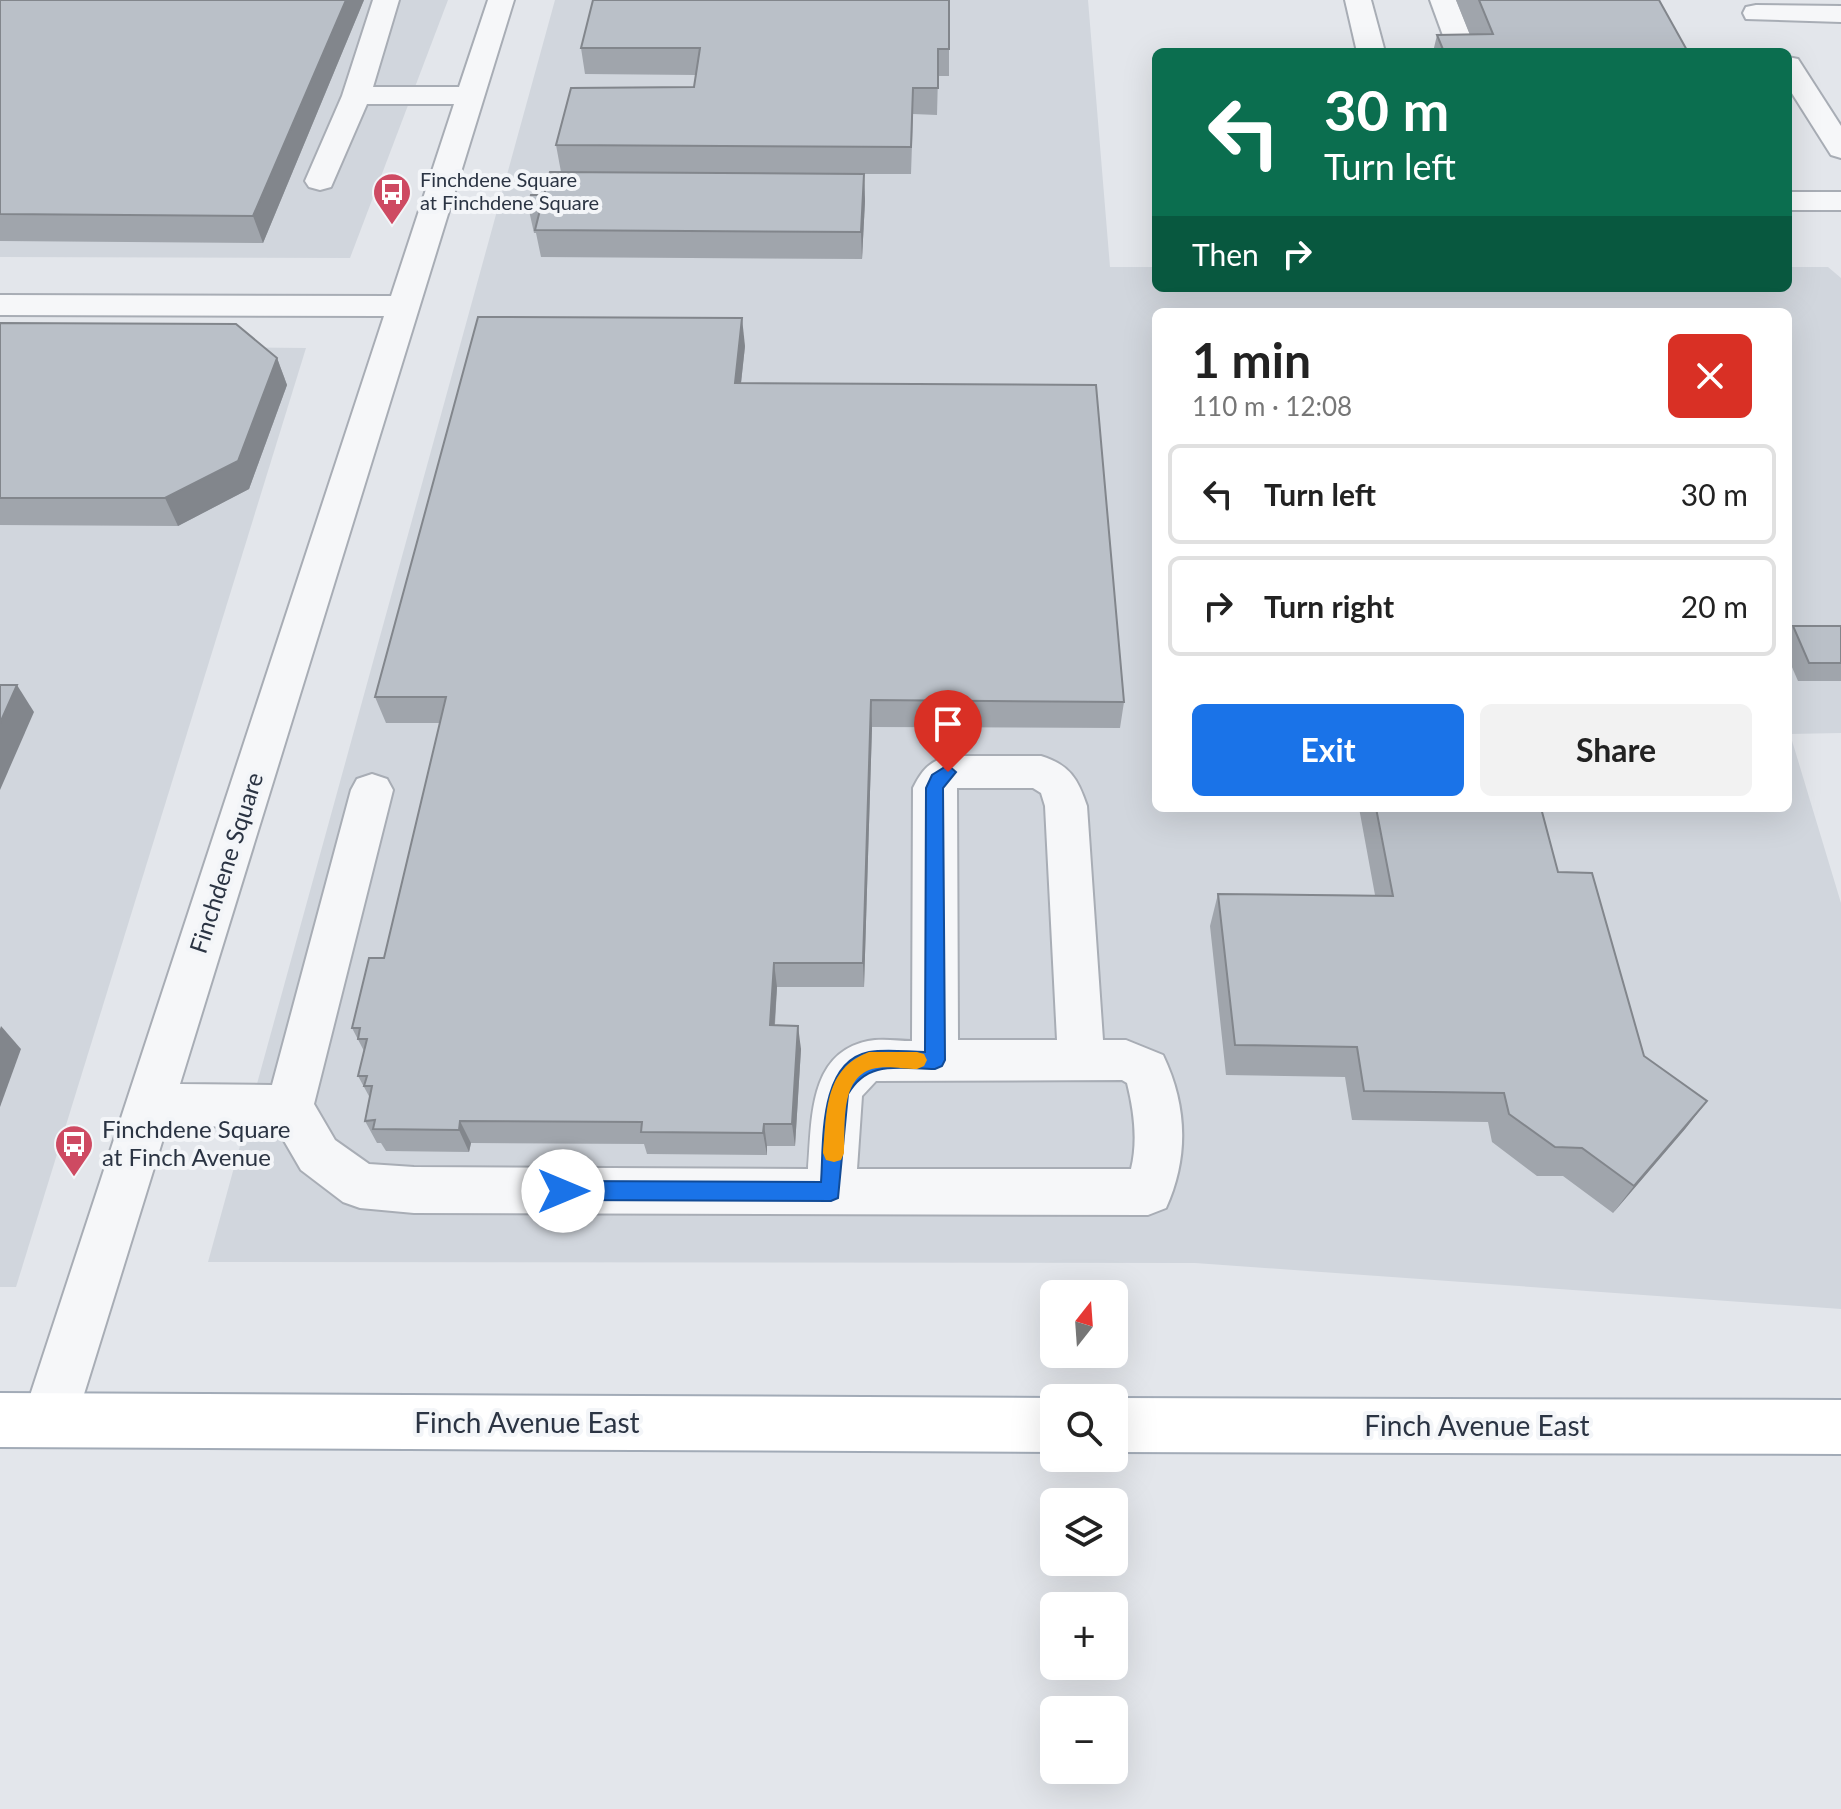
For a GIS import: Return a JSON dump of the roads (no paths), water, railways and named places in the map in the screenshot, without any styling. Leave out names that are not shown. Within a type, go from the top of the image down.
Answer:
[{"type":"main road","name":"Finch Avenue East","points":[[25,1420],[1040,1425]]},
{"type":"main road","name":"Finch Avenue East","points":[[1128,1425],[1841,1427]]},
{"type":"street","points":[[320,181],[356,96],[386,0]]},
{"type":"street","name":"Finchdene Square","points":[[25,1420],[149,1105],[501,0]]},
{"type":"street","points":[[1358,0],[1370,48]]},
{"type":"street","points":[[1443,0],[1461,48]]},
{"type":"street","points":[[1752,6],[1841,14]]},
{"type":"street","points":[[1752,6],[1778,48]]},
{"type":"street","points":[[1792,71],[1841,149]]},
{"type":"street","points":[[356,96],[471,95]]},
{"type":"street","points":[[1792,201],[1841,201]]},
{"type":"street","points":[[0,305],[404,306]]},
{"type":"street","points":[[935,1060],[934,788],[948,772],[1041,772],[1059,784],[1066,806],[1081,1060]]},
{"type":"street","points":[[372,790],[290,1106],[318,1155],[360,1186],[430,1190],[831,1192],[1148,1192],[1156,1177],[1159,1157],[1152,1085],[1146,1069],[1126,1060],[869,1061],[850,1073],[838,1092],[831,1192]]},
{"type":"street","points":[[149,1105],[290,1106]]},
{"type":"place","name":"Finchdene Square at Finchdene Square","points":[[392,226]]},
{"type":"place","name":"Finchdene Square at Finch Avenue","points":[[74,1178]]}]
